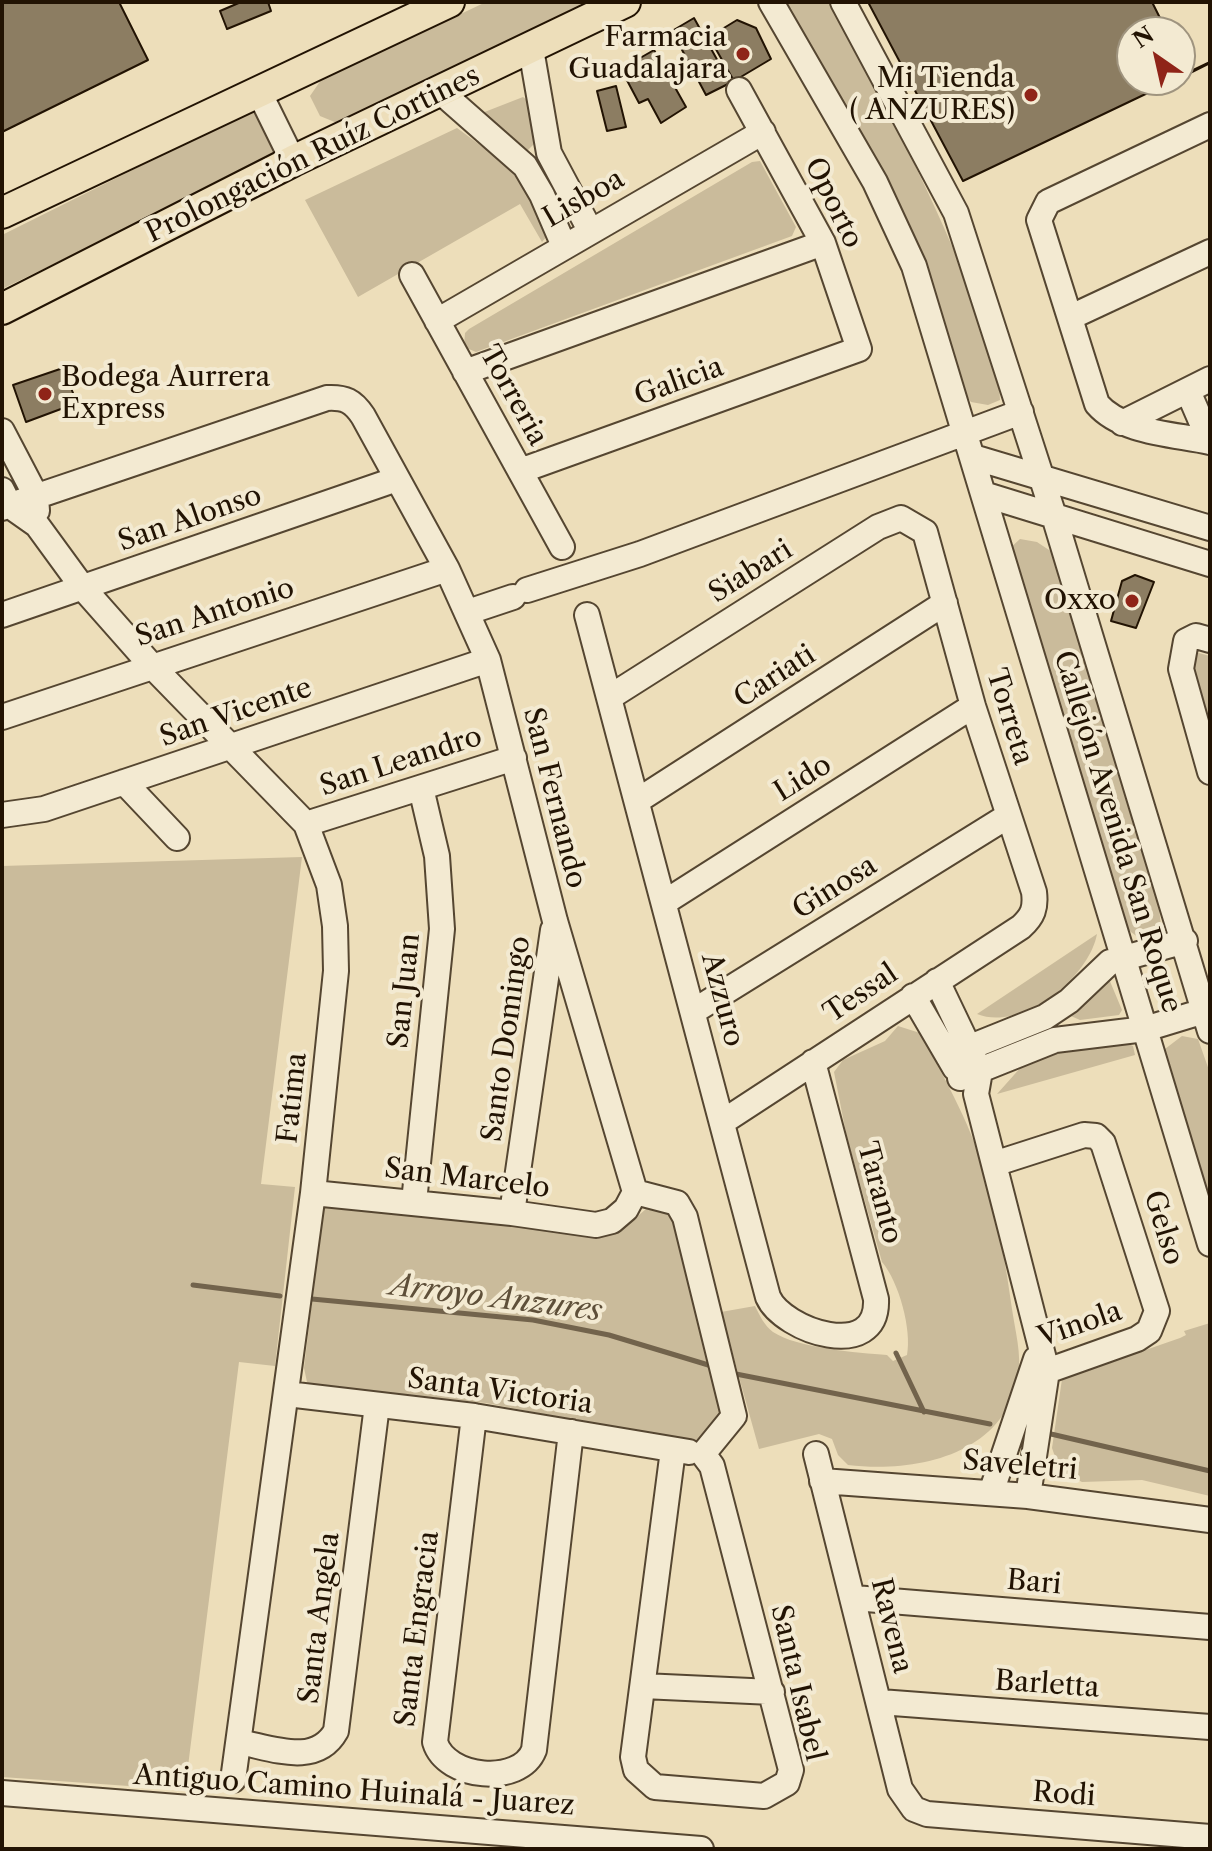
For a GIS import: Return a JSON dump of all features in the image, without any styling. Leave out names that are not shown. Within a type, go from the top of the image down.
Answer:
[{"type":"main road","points":[[2,213],[449,2]]},
{"type":"main road","name":"Prolongación Ruíz Cortines","points":[[2,309],[293,161],[442,93],[625,2]]},
{"type":"street","name":"Callejón Avenida San Roque","points":[[771,2],[782,13],[875,182],[914,266],[1210,1244]]},
{"type":"street","name":"Callejón Avenida San Roque","points":[[843,2],[956,213],[1054,516],[1207,1021]]},
{"type":"street","points":[[531,49],[549,153],[590,230]]},
{"type":"street","name":"Oporto","points":[[739,90],[823,243],[868,352]]},
{"type":"street","points":[[259,92],[293,161]]},
{"type":"street","points":[[442,93],[525,166],[542,195],[564,246]]},
{"type":"street","points":[[1210,125],[1048,202],[1040,213],[1042,234],[1097,404],[1107,416],[1122,423],[1210,442]]},
{"type":"street","name":"Lisboa","points":[[437,321],[763,132]]},
{"type":"street","points":[[525,166],[549,153]]},
{"type":"street","points":[[465,372],[823,243]]},
{"type":"street","points":[[1071,317],[1210,252]]},
{"type":"street","name":"Torreria","points":[[412,275],[562,547]]},
{"type":"street","name":"Galicia","points":[[520,471],[868,352]]},
{"type":"street","points":[[1122,423],[1210,379]]},
{"type":"street","points":[[1188,391],[1210,442]]},
{"type":"street","name":"San Fernando","points":[[36,496],[327,398],[342,398],[355,404],[447,569],[488,660],[555,921],[635,1192]]},
{"type":"street","points":[[468,612],[640,554],[1021,412]]},
{"type":"street","points":[[2,432],[36,496],[37,525]]},
{"type":"street","points":[[973,457],[1210,528]]},
{"type":"street","name":"San Alonso","points":[[2,615],[397,479]]},
{"type":"street","points":[[983,494],[1210,564]]},
{"type":"street","points":[[5,502],[36,496]]},
{"type":"street","name":"Fatima","points":[[5,502],[37,525],[83,588],[151,665],[306,824],[329,885],[335,926],[336,971],[313,1193],[233,1780]]},
{"type":"street","name":"Siabari","points":[[610,697],[890,521],[901,518],[925,532]]},
{"type":"street","name":"Torreta","points":[[925,532],[973,706],[1034,892],[1036,905],[1032,917]]},
{"type":"street","name":"San Antonio","points":[[2,717],[447,569]]},
{"type":"street","name":"Cariati","points":[[637,801],[945,603]]},
{"type":"street","name":"Azzuro","points":[[587,615],[773,1308],[791,1322],[848,1337],[861,1334]]},
{"type":"street","points":[[1198,640],[1181,669],[1210,772]]},
{"type":"street","name":"San Vicente","points":[[2,815],[44,809],[488,660]]},
{"type":"street","name":"Lido","points":[[665,902],[973,706]]},
{"type":"street","name":"San Leandro","points":[[306,824],[514,758]]},
{"type":"street","points":[[124,782],[177,838]]},
{"type":"street","name":"San Juan","points":[[414,1202],[442,929],[437,856],[421,788]]},
{"type":"street","name":"Ginosa","points":[[694,1011],[1008,816]]},
{"type":"street","name":"Tessal","points":[[724,1121],[1032,917]]},
{"type":"street","name":"Santo Domingo","points":[[512,1213],[555,921]]},
{"type":"street","points":[[959,1051],[1045,1017],[1069,1001],[1110,962],[1185,941]]},
{"type":"street","points":[[937,981],[997,1163],[1039,1364],[1028,1496]]},
{"type":"street","points":[[913,996],[959,1051]]},
{"type":"street","points":[[1045,1017],[1055,1040]]},
{"type":"street","points":[[972,1081],[1055,1040],[1207,1021]]},
{"type":"street","name":"Taranto","points":[[813,1062],[876,1299],[877,1312],[872,1325],[861,1334]]},
{"type":"street","name":"Gelso","points":[[997,1163],[1084,1135],[1096,1136],[1103,1143],[1157,1311],[1149,1331]]},
{"type":"street","points":[[635,1192],[677,1203],[685,1217],[734,1416],[703,1454]]},
{"type":"street","name":"San Marcelo","points":[[313,1193],[512,1213],[596,1225],[612,1221],[626,1209],[635,1192]]},
{"type":"street","name":"Vinola","points":[[1039,1364],[1149,1331]]},
{"type":"street","points":[[991,1493],[1039,1364]]},
{"type":"street","name":"Santa Victoria","points":[[287,1394],[474,1416],[703,1454]]},
{"type":"street","name":"Santa Angela","points":[[239,1742],[306,1753],[319,1751],[336,1731],[377,1405]]},
{"type":"street","name":"Santa Engracia","points":[[474,1416],[435,1742],[438,1754],[457,1769],[512,1773],[530,1760],[534,1750],[571,1432]]},
{"type":"street","name":"Santa Isabel","points":[[673,1450],[633,1757],[643,1780],[655,1787],[764,1796],[787,1783],[791,1770],[712,1466],[703,1454]]},
{"type":"street","name":"Ravena","points":[[816,1454],[900,1789],[914,1809]]},
{"type":"street","name":"Saveletri","points":[[822,1481],[1028,1496],[1210,1520]]},
{"type":"street","name":"Bari","points":[[854,1598],[1210,1627]]},
{"type":"street","points":[[643,1686],[772,1692]]},
{"type":"street","name":"Barletta","points":[[880,1702],[1210,1727]]},
{"type":"street","name":"Antiguo Camino Huinalá - Juarez","points":[[2,1793],[701,1849]]},
{"type":"street","name":"Rodi","points":[[914,1809],[927,1814],[1210,1837]]},
{"type":"shaded area","points":[[486,2],[591,2],[337,123],[320,116],[310,96],[321,80]]},
{"type":"shaded area","points":[[786,2],[829,2],[920,175],[952,247],[989,340],[997,369],[1000,400],[988,405],[971,402],[962,390]]},
{"type":"shaded area","points":[[523,97],[527,100],[535,143],[527,151],[482,113]]},
{"type":"shaded area","points":[[259,107],[281,154],[2,289],[2,235]]},
{"type":"shaded area","points":[[457,128],[499,159],[534,196],[547,236],[542,242],[520,204],[358,297],[305,200]]},
{"type":"shaded area","points":[[760,161],[796,227],[792,236],[476,352],[464,347],[465,333],[469,329],[752,162]]},
{"type":"shaded area","points":[[1020,539],[1037,542],[1052,552],[1159,907],[1161,927],[1150,938],[1139,938],[1123,926],[1008,550]]},
{"type":"shaded area","points":[[1195,652],[1210,656],[1210,724],[1191,661]]},
{"type":"shaded area","points":[[302,857],[261,1184],[295,1187],[275,1366],[239,1362],[185,1790],[2,1777],[2,866]]},
{"type":"shaded area","points":[[1097,934],[1081,968],[1050,997],[1013,1015],[994,1018],[977,1014]]},
{"type":"shaded area","points":[[1109,979],[1122,1010],[1119,1015],[1080,1020],[1064,1013]]},
{"type":"shaded area","points":[[898,1026],[920,1033],[967,1125],[988,1183],[1019,1351],[1018,1376],[1010,1403],[995,1425],[976,1441],[953,1454],[901,1466],[848,1465],[838,1455],[832,1439],[819,1434],[759,1449],[721,1312],[755,1306],[773,1332],[784,1338],[828,1349],[887,1355],[893,1361],[907,1355],[908,1333],[903,1307],[894,1281],[882,1262],[847,1138],[834,1072],[843,1060],[885,1041]]},
{"type":"shaded area","points":[[1182,1036],[1198,1039],[1210,1073],[1210,1205],[1161,1052]]},
{"type":"shaded area","points":[[1123,1041],[1133,1046],[1135,1055],[997,1094],[1022,1066],[1065,1047]]},
{"type":"shaded area","points":[[646,1200],[675,1208],[726,1411],[698,1444],[486,1403],[313,1386],[307,1382],[304,1368],[324,1202],[518,1222],[597,1237],[626,1226],[646,1209]]},
{"type":"shaded area","points":[[1210,1323],[1210,1496],[1142,1480],[1082,1482],[1060,1471],[1052,1448],[1062,1379],[1180,1338],[1186,1335],[1184,1331]]},
{"type":"building","points":[[2,2],[119,2],[148,60],[2,132]]},
{"type":"building","points":[[241,2],[268,2],[271,11],[227,29],[220,11]]},
{"type":"building","name":"Mi Tienda ( ANZURES)","points":[[868,2],[1210,2],[1210,63],[1196,70],[1196,16],[1116,16],[1116,96],[1141,96],[963,181]]},
{"type":"building","points":[[1152,2],[1210,2],[1210,62],[1196,69],[1196,16],[1159,16]]},
{"type":"building","points":[[694,18],[730,83],[706,95],[672,31]]},
{"type":"building","name":"Farmacia Guadalajara","points":[[737,20],[756,28],[771,59],[734,81],[709,37]]},
{"type":"building","points":[[654,50],[686,107],[661,123],[648,99],[639,103],[621,69]]},
{"type":"building","points":[[616,86],[626,127],[607,131],[597,91]]},
{"type":"building","name":"Bodega Aurrera Express","points":[[63,368],[77,403],[26,422],[13,385]]},
{"type":"building","name":"Oxxo","points":[[1135,575],[1154,582],[1136,628],[1111,621],[1122,581]]},
{"type":"waterway","name":"Arroyo Anzures","points":[[193,1285],[280,1296]]},
{"type":"waterway","name":"Arroyo Anzures","points":[[312,1299],[533,1320],[609,1335],[715,1367]]},
{"type":"waterway","points":[[896,1353],[924,1412]]},
{"type":"waterway","name":"Arroyo Anzures","points":[[736,1374],[990,1424]]},
{"type":"waterway","name":"Arroyo Anzures","points":[[1051,1434],[1210,1471]]},
{"type":"place","name":"Farmacia Guadalajara","points":[[743,54]]},
{"type":"place","name":"Mi Tienda ( ANZURES)","points":[[1031,95]]},
{"type":"place","name":"Bodega Aurrera Express","points":[[45,394]]},
{"type":"place","name":"Oxxo","points":[[1132,601]]}]
